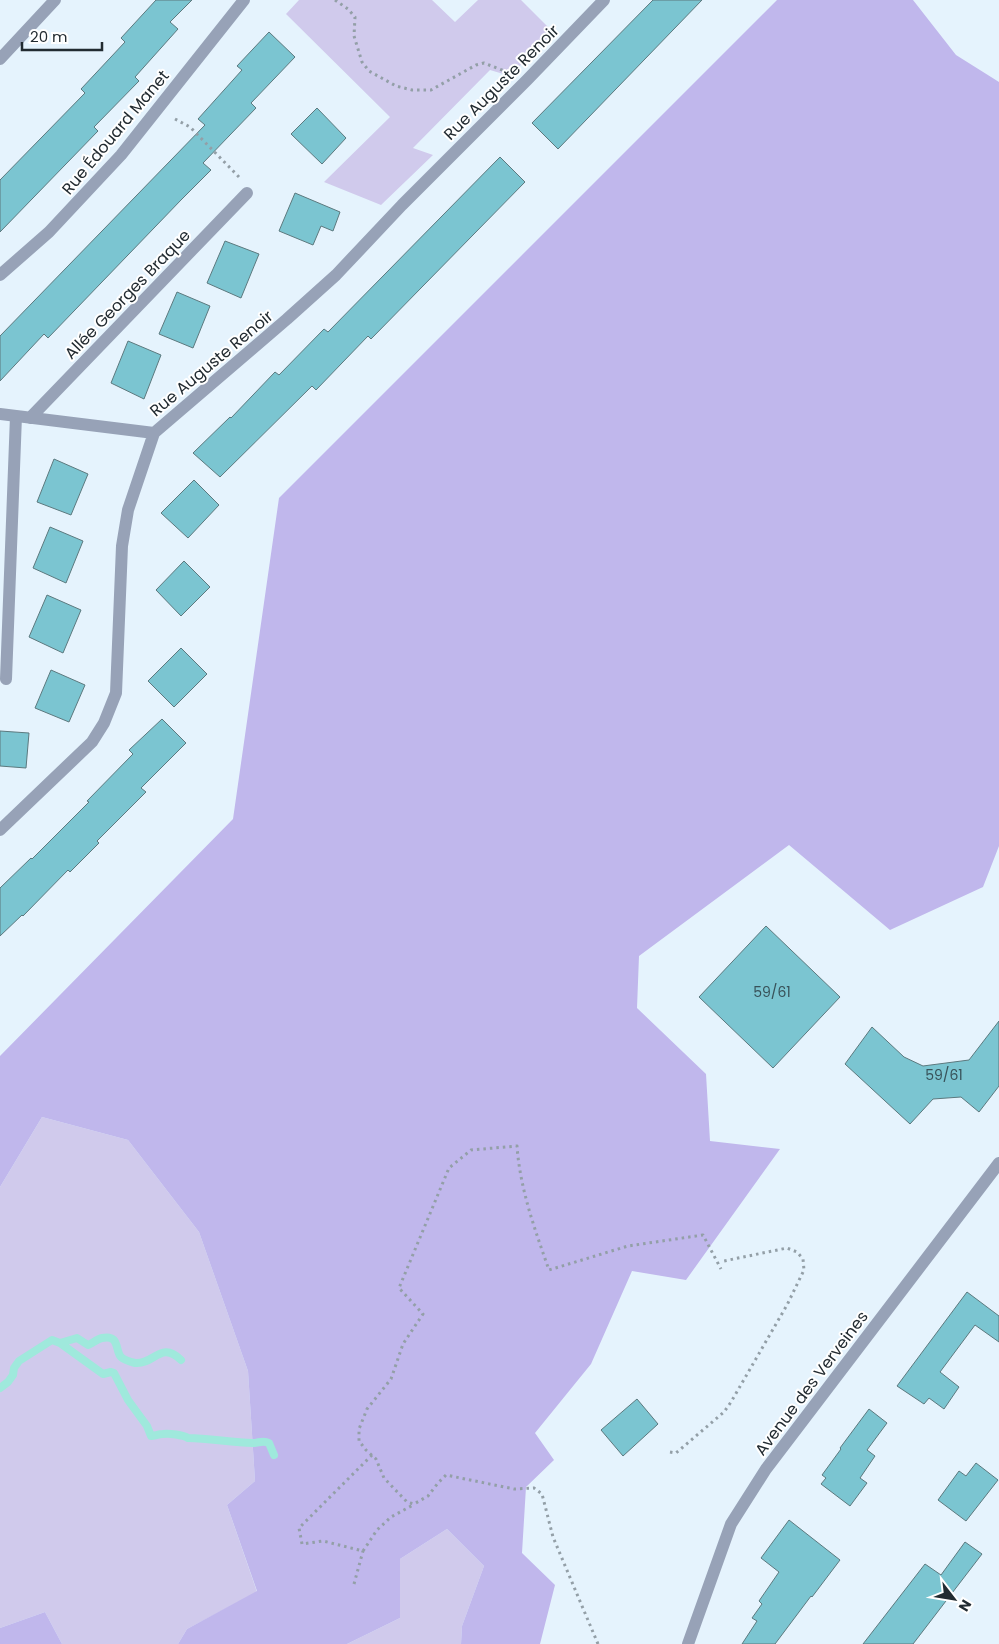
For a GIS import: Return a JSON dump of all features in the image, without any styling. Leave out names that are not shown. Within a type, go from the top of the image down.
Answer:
[{"type":"street","points":[[0,59],[55,0]]},
{"type":"street","name":"Rue Édouard Manet","points":[[0,275],[49,232],[121,155],[244,0]]},
{"type":"street","name":"Rue Auguste Renoir","points":[[0,830],[92,742],[104,724],[116,693],[122,546],[128,510],[154,433],[287,319],[336,274],[604,0]]},
{"type":"street","name":"Allée Georges Braque","points":[[30,418],[247,193]]},
{"type":"street","points":[[0,414],[154,433]]},
{"type":"street","points":[[6,679],[16,416]]},
{"type":"street","name":"Avenue des Verveines","points":[[688,1644],[730,1524],[766,1469],[999,1163]]},
{"type":"path","points":[[335,0],[348,9],[355,17],[354,36],[362,62],[369,71],[396,86],[412,90],[431,90],[476,65],[484,64],[527,80]]},
{"type":"path","points":[[157,110],[190,127],[246,184],[247,193]]},
{"type":"path","points":[[414,1504],[407,1502],[384,1478],[376,1458],[366,1450],[360,1441],[359,1429],[367,1409],[392,1379],[403,1344],[423,1314],[399,1288],[449,1168],[471,1150],[517,1146],[519,1166],[532,1220],[549,1270],[628,1246],[703,1235],[721,1269]]},
{"type":"path","points":[[670,1452],[676,1453],[724,1412],[804,1270],[803,1259],[797,1252],[787,1248],[724,1261]]},
{"type":"path","points":[[363,1551],[323,1541],[302,1544],[299,1528],[372,1455]]},
{"type":"path","points":[[354,1584],[363,1551],[377,1530],[391,1517],[428,1496],[446,1475],[514,1489],[534,1488],[542,1494],[553,1537],[598,1644]]},
{"type":"shaded area","points":[[299,0],[432,0],[455,22],[478,0],[521,0],[553,32],[510,76],[490,70],[413,148],[433,155],[381,205],[324,182],[390,117],[286,14]]},
{"type":"shaded area","points":[[777,0],[913,0],[956,55],[999,82],[999,846],[983,887],[890,930],[789,845],[639,956],[637,1008],[706,1074],[710,1141],[780,1149],[686,1280],[632,1271],[591,1364],[535,1433],[554,1460],[526,1487],[522,1553],[555,1585],[540,1644],[461,1644],[462,1626],[484,1566],[447,1529],[400,1559],[400,1618],[347,1644],[178,1644],[187,1629],[257,1591],[227,1505],[255,1481],[248,1371],[199,1232],[128,1140],[42,1117],[0,1187],[0,1056],[233,819],[279,498]]},
{"type":"shaded area","points":[[42,1117],[128,1140],[199,1232],[248,1371],[255,1481],[227,1505],[257,1592],[187,1629],[178,1644],[62,1644],[45,1612],[0,1628],[0,1187]]},
{"type":"shaded area","points":[[447,1529],[484,1566],[462,1626],[461,1644],[347,1644],[400,1618],[400,1559]]},
{"type":"shaded area","points":[[45,1612],[62,1644],[0,1644],[0,1628]]},
{"type":"building","points":[[156,0],[192,0],[170,22],[178,29],[135,77],[139,81],[94,127],[98,131],[0,232],[0,180],[85,93],[81,89],[125,42],[121,38]]},
{"type":"building","points":[[653,0],[702,0],[558,149],[532,123]]},
{"type":"building","points":[[269,32],[295,57],[251,103],[256,108],[203,163],[211,170],[48,338],[44,334],[0,381],[0,336],[205,125],[198,119],[242,70],[237,66]]},
{"type":"building","points":[[317,108],[346,138],[322,164],[291,134]]},
{"type":"building","points":[[500,157],[525,182],[371,339],[368,336],[316,390],[312,386],[220,477],[193,453],[231,418],[275,372],[279,375],[324,329],[328,332]]},
{"type":"building","points":[[295,193],[340,212],[333,231],[321,226],[313,245],[279,231]]},
{"type":"building","points":[[225,241],[259,254],[241,298],[207,283]]},
{"type":"building","points":[[177,292],[210,306],[193,348],[159,334]]},
{"type":"building","points":[[128,341],[161,355],[144,399],[111,383]]},
{"type":"building","points":[[54,459],[88,474],[71,515],[37,502]]},
{"type":"building","points":[[194,480],[219,505],[188,538],[161,513]]},
{"type":"building","points":[[50,527],[83,541],[66,583],[33,568]]},
{"type":"building","points":[[184,561],[210,587],[181,616],[156,590]]},
{"type":"building","points":[[47,595],[81,610],[63,653],[29,637]]},
{"type":"building","points":[[181,648],[207,674],[174,707],[148,681]]},
{"type":"building","points":[[51,670],[85,685],[69,722],[35,708]]},
{"type":"building","points":[[162,719],[186,743],[141,788],[146,792],[97,841],[99,843],[70,872],[68,870],[23,916],[0,936],[0,888],[89,802],[87,801],[133,754],[129,750]]},
{"type":"building","points":[[0,731],[29,733],[26,768],[0,766]]},
{"type":"building","points":[[766,926],[840,997],[773,1068],[699,997]]},
{"type":"building","points":[[999,1021],[999,1086],[979,1112],[961,1097],[933,1099],[910,1124],[845,1064],[872,1027],[904,1057],[923,1066],[969,1060]]},
{"type":"building","points":[[967,1292],[999,1316],[999,1342],[975,1325],[940,1372],[959,1387],[944,1409],[929,1398],[924,1404],[897,1386]]},
{"type":"building","points":[[637,1399],[658,1424],[623,1456],[601,1430]]},
{"type":"building","points":[[869,1409],[887,1423],[867,1450],[875,1456],[860,1478],[867,1483],[850,1506],[821,1484],[826,1478],[822,1475]]},
{"type":"building","points":[[976,1463],[998,1480],[966,1521],[938,1500],[959,1471],[966,1476]]},
{"type":"building","points":[[789,1520],[840,1560],[775,1644],[742,1644],[757,1621],[752,1618],[762,1604],[759,1601],[779,1572],[761,1558]]},
{"type":"building","points":[[965,1542],[982,1554],[913,1644],[863,1644],[925,1564],[941,1575]]},
{"type":"waterway","points":[[0,1388],[13,1375],[14,1368],[19,1361],[52,1340],[60,1343],[77,1338],[88,1345],[108,1337],[112,1338],[116,1344],[121,1357],[135,1363],[142,1363],[168,1352],[181,1360]]},
{"type":"waterway","points":[[60,1343],[103,1374],[114,1373],[128,1400],[147,1426],[151,1436],[169,1434],[188,1438],[253,1443],[265,1442],[269,1443],[274,1455]]}]
